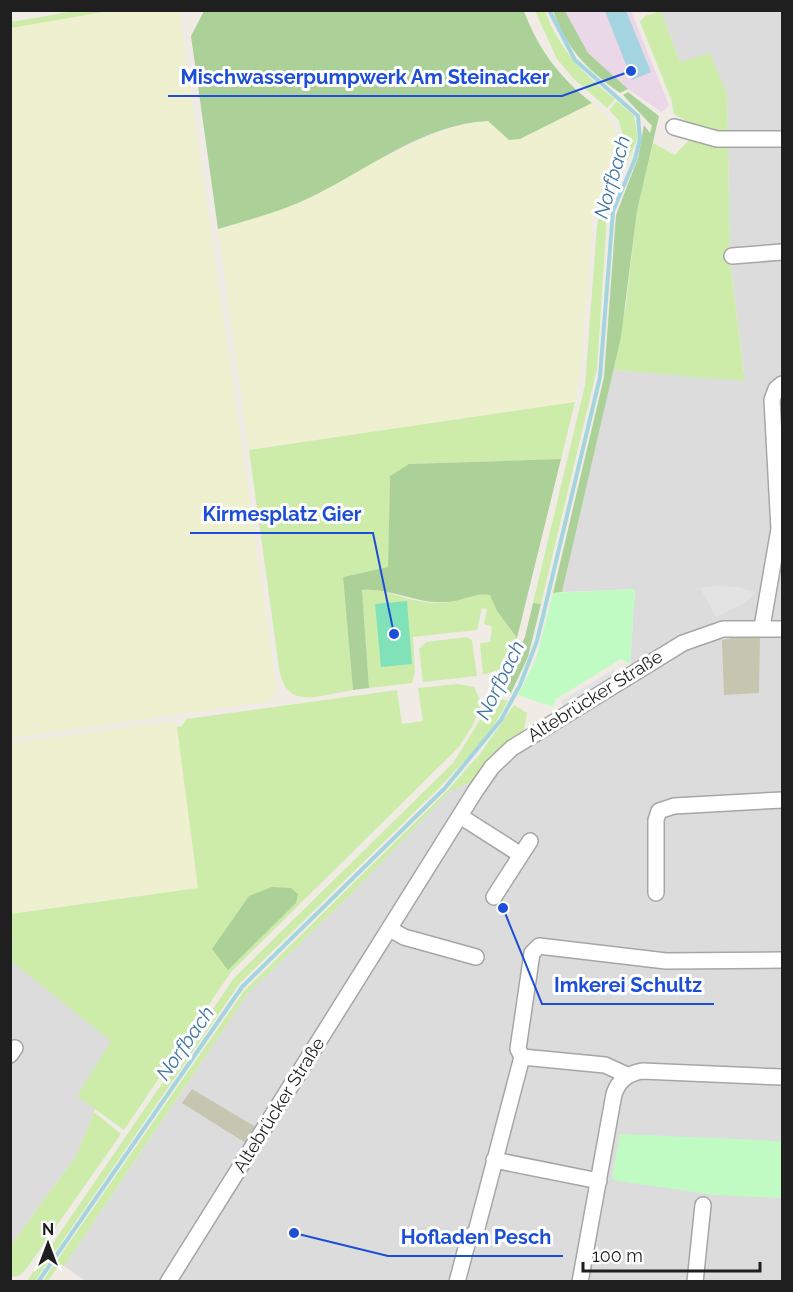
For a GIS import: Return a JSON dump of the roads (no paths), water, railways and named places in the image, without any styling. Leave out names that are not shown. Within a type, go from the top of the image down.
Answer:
[{"type":"street","points":[[674,127],[717,139],[783,139]]},
{"type":"street","points":[[732,256],[783,252]]},
{"type":"street","points":[[762,627],[779,539],[772,400],[776,389],[783,384]]},
{"type":"street","name":"Altebrücker Straße","points":[[168,1281],[492,767],[512,748],[692,639],[723,629],[762,627],[783,629]]},
{"type":"street","points":[[656,893],[656,820],[659,812],[674,806],[783,800]]},
{"type":"street","points":[[460,816],[521,855]]},
{"type":"street","points":[[494,897],[530,841]]},
{"type":"street","points":[[390,929],[404,937],[476,957]]},
{"type":"street","points":[[457,1281],[468,1238],[476,1232],[522,1057],[518,1049],[530,966],[532,953],[539,946],[666,961],[783,960]]},
{"type":"street","points":[[522,1057],[604,1065],[627,1076]]},
{"type":"street","points":[[580,1281],[614,1094],[627,1076],[642,1071],[783,1077]]},
{"type":"street","points":[[494,1160],[599,1181]]},
{"type":"street","points":[[695,1281],[703,1205]]},
{"type":"water","points":[[605,11],[626,11],[651,72],[632,80]]},
{"type":"waterway","name":"Norfbach","points":[[38,1282],[242,987],[445,788],[501,720],[520,685],[537,641],[600,377],[613,211],[635,159],[640,139],[638,116],[575,60],[549,10]]},
{"type":"place","name":"Mischwasserpumpwerk Am Steinacker","points":[[631,71]]},
{"type":"place","name":"Kirmesplatz Gier","points":[[394,634]]},
{"type":"place","name":"Imkerei Schultz","points":[[503,908]]},
{"type":"place","name":"Hofladen Pesch","points":[[294,1233]]}]
